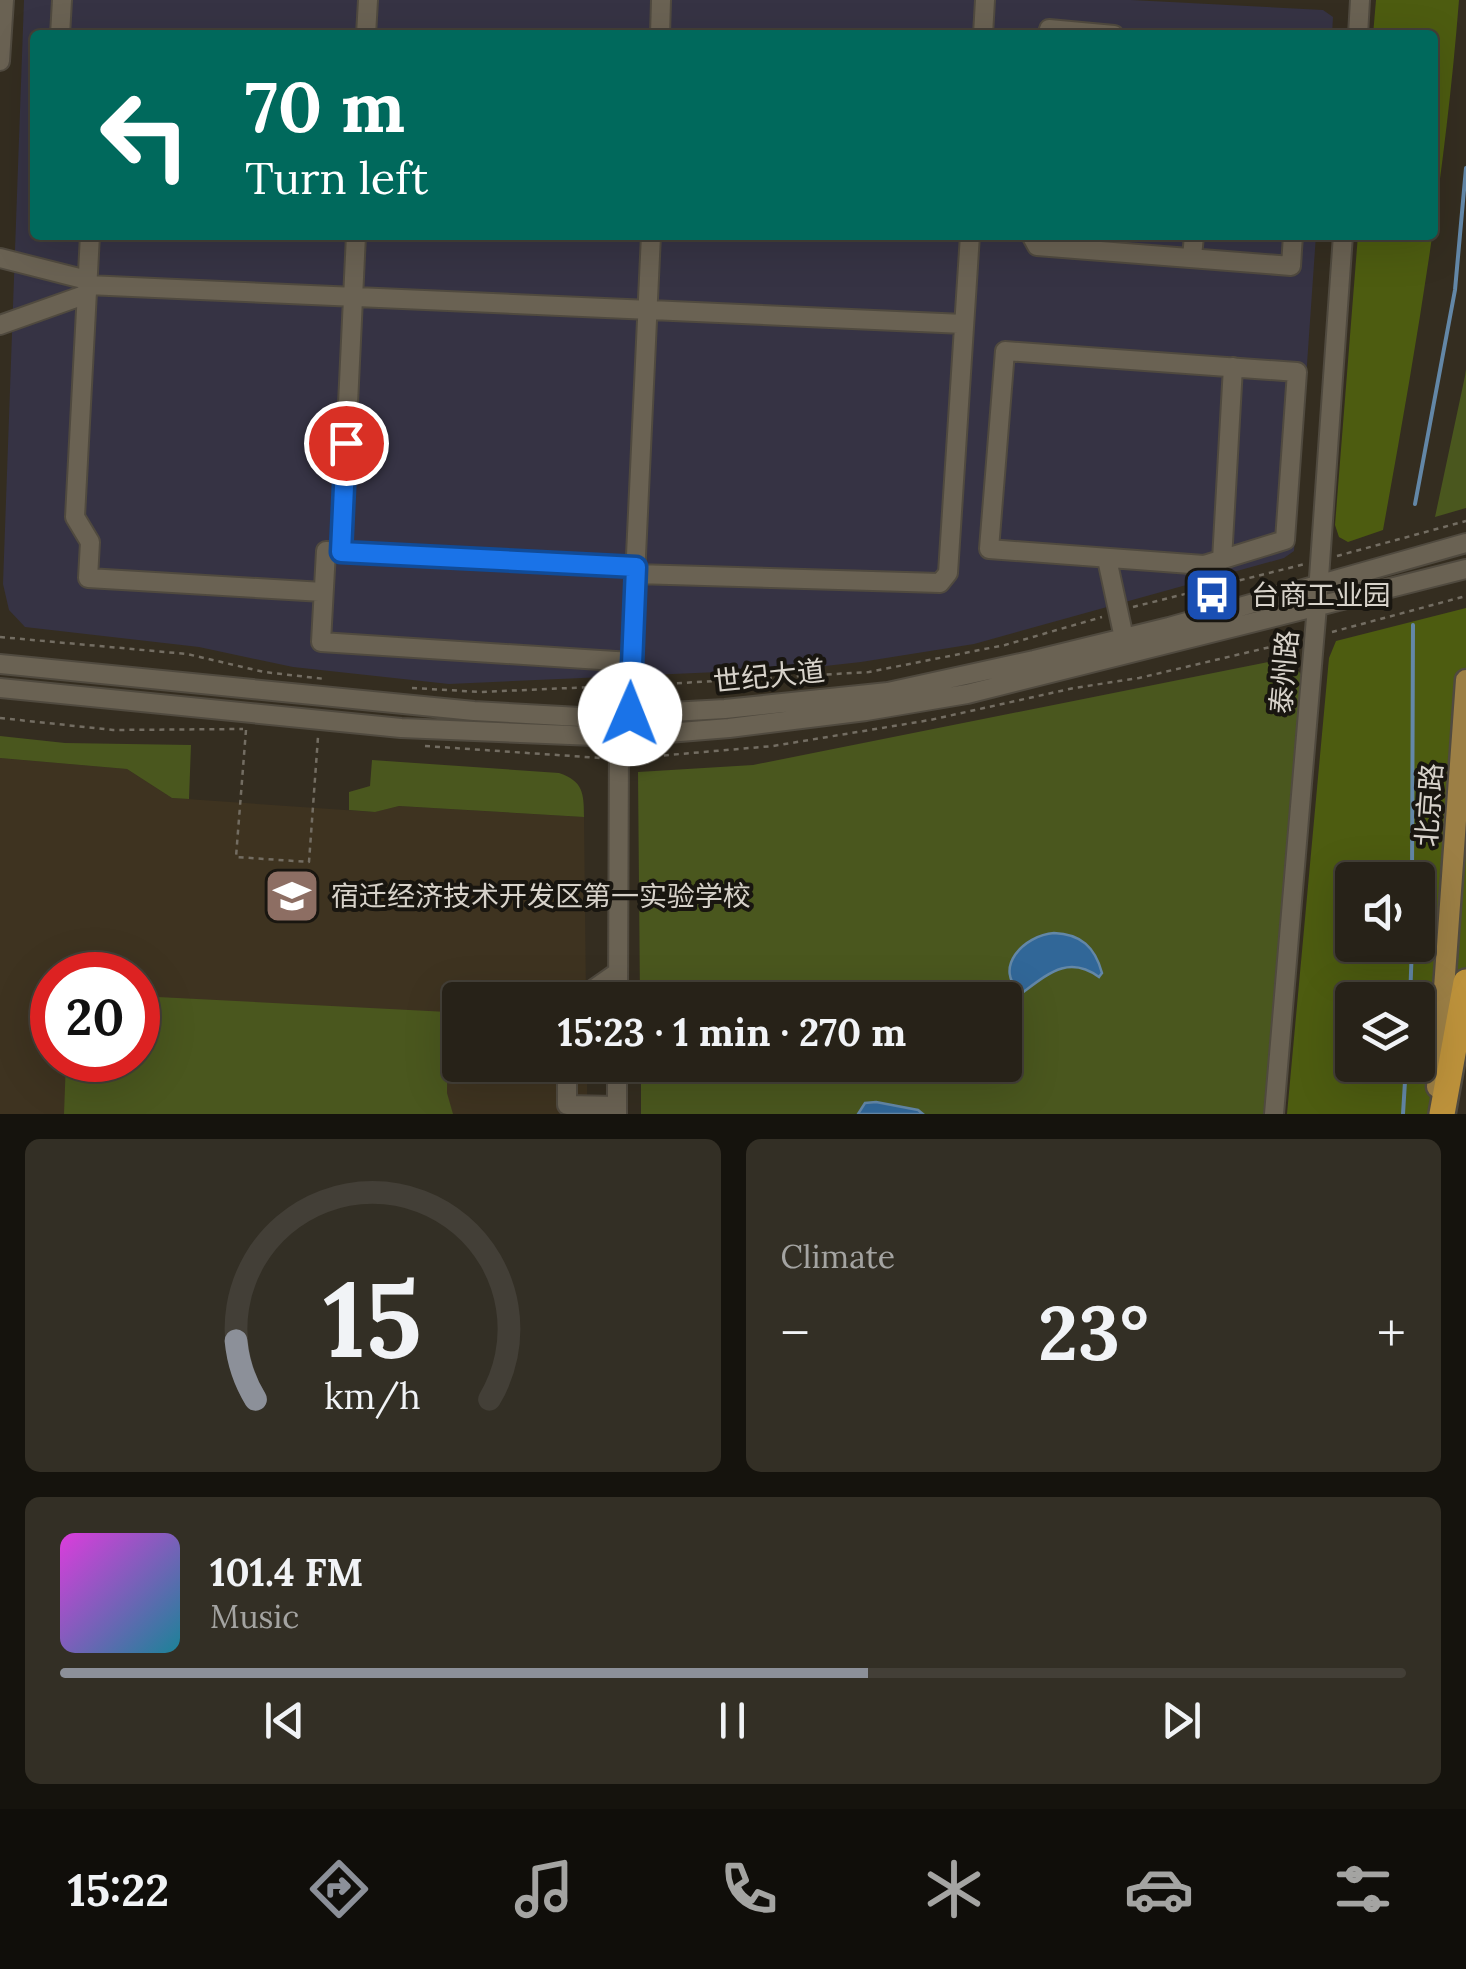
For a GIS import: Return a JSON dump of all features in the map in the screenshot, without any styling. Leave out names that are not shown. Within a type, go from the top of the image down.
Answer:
[{"type":"highway","points":[[1439,1114],[1466,982]]},
{"type":"main road","name":"北京路","points":[[1439,1114],[1466,680]]},
{"type":"street","points":[[0,61],[4,0]]},
{"type":"street","points":[[60,30],[62,0]]},
{"type":"street","points":[[366,30],[368,0]]},
{"type":"street","points":[[660,30],[661,0]]},
{"type":"street","points":[[983,30],[985,0]]},
{"type":"street","points":[[1358,30],[1360,0]]},
{"type":"street","points":[[90,240],[75,517],[90,542],[88,578],[324,592]]},
{"type":"street","points":[[341,552],[356,240]]},
{"type":"street","points":[[630,714],[650,240]]},
{"type":"street","points":[[631,662],[320,642],[326,551],[940,583],[948,573],[970,240]]},
{"type":"street","points":[[1034,240],[1037,246],[1291,266],[1294,240]]},
{"type":"street","points":[[1192,258],[1194,240]]},
{"type":"street","name":"泰州路","points":[[1274,1114],[1344,240]]},
{"type":"street","points":[[0,258],[87,287],[964,324]]},
{"type":"street","points":[[0,325],[87,287]]},
{"type":"street","points":[[1005,351],[1234,367],[1297,372],[1285,540],[1204,564],[989,550],[1005,351]]},
{"type":"street","points":[[1222,560],[1234,367]]},
{"type":"street","name":"世纪大道","points":[[0,664],[474,712],[580,717],[725,709],[888,692],[1040,668],[1124,638],[1466,543]]},
{"type":"street","points":[[1107,559],[1124,638]]},
{"type":"street","name":"世纪大道","points":[[0,688],[400,728],[619,737],[866,711],[1466,569]]},
{"type":"street","points":[[112,699],[114,675]]},
{"type":"street","points":[[618,982],[619,737]]},
{"type":"street","points":[[604,982],[618,972]]},
{"type":"street","points":[[567,1082],[567,1105],[617,1110],[618,1082]]},
{"type":"path","points":[[405,688],[480,692],[869,672],[1005,646],[1119,611],[1466,521]]},
{"type":"path","points":[[0,637],[187,654],[264,672],[336,681]]},
{"type":"path","points":[[246,713],[236,857],[309,862],[321,720]]},
{"type":"shaded area","points":[[24,0],[1131,0],[1323,10],[1333,17],[1332,30],[30,30],[30,240],[1316,240],[1294,551],[1284,558],[974,644],[807,668],[449,684],[293,667],[199,647],[25,627],[9,610],[3,584]]},
{"type":"shaded area","name":"宿迁经济技术开发区第一实验学校","points":[[0,758],[127,769],[172,798],[374,812],[399,806],[584,817],[586,982],[442,982],[442,1082],[587,1082],[587,1114],[0,1114]]},
{"type":"green space","points":[[1376,0],[1459,0],[1438,193],[1438,30],[1373,30]]},
{"type":"green space","points":[[1358,240],[1432,240],[1383,530],[1348,542],[1339,537],[1335,525]]},
{"type":"green space","points":[[1466,369],[1466,508],[1435,517],[1465,376]]},
{"type":"green space","points":[[1466,608],[1466,991],[1457,1114],[1287,1114],[1329,658],[1336,641]]},
{"type":"green space","points":[[1288,658],[1304,678],[1265,1114],[641,1114],[641,1082],[1022,1082],[1022,982],[640,982],[638,772],[753,765]]},
{"type":"green space","points":[[0,736],[65,743],[191,745],[189,799],[172,798],[127,769],[0,758]]},
{"type":"green space","points":[[372,760],[559,773],[580,789],[584,817],[399,806],[375,812],[349,810],[349,792],[370,786]]},
{"type":"green space","points":[[160,997],[442,1012],[442,1082],[447,1082],[453,1114],[64,1114],[65,1082],[160,1082]]},
{"type":"water","points":[[1054,933],[1079,939],[1095,956],[1102,973],[1099,977],[1078,967],[1059,969],[1022,993],[1022,982],[1012,982],[1011,964],[1023,947]]},
{"type":"water","points":[[876,1102],[923,1114],[858,1114],[865,1103]]},
{"type":"waterway","points":[[1415,504],[1455,290],[1466,168]]},
{"type":"waterway","points":[[1412,862],[1413,625]]},
{"type":"waterway","points":[[1411,962],[1411,982]]},
{"type":"waterway","points":[[1403,1114],[1405,1082]]},
{"type":"place","name":"台商工业园","points":[[1212,595]]},
{"type":"place","name":"宿迁经济技术开发区第一实验学校","points":[[292,896]]},
{"type":"route","points":[[346,443],[341,552],[636,567],[630,714]]}]
